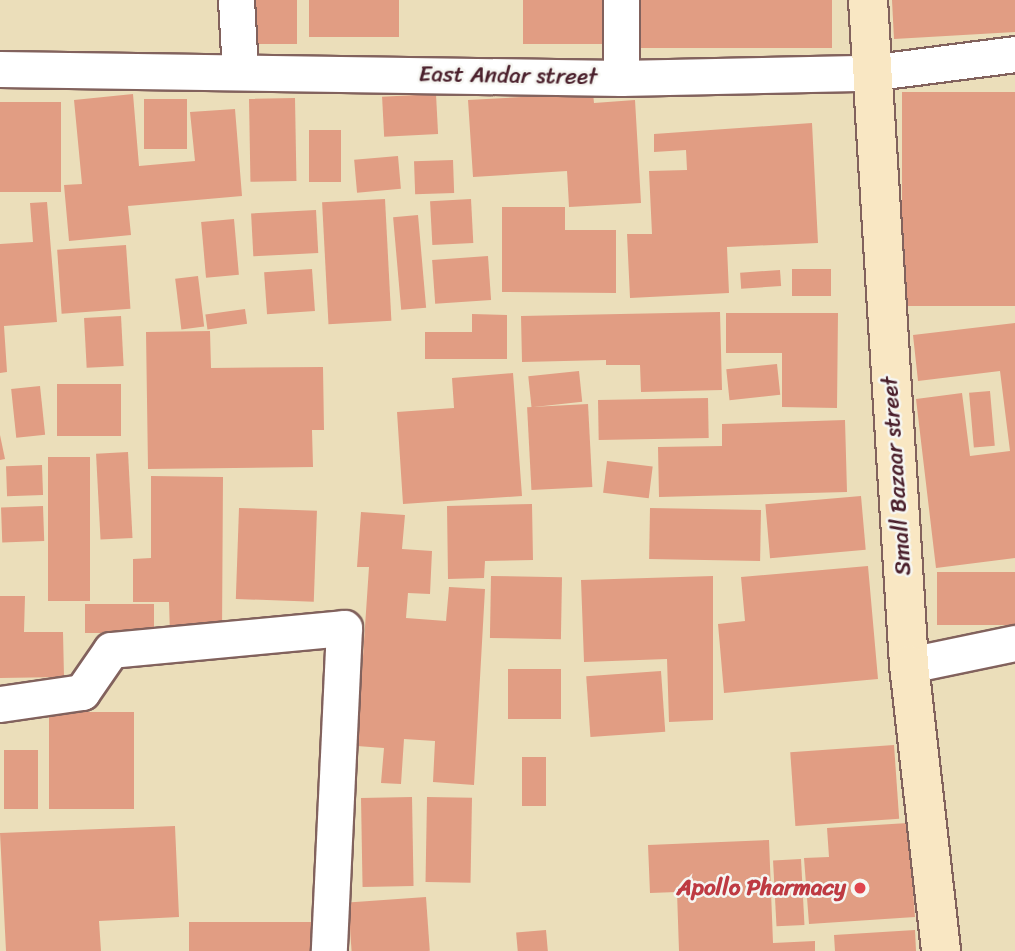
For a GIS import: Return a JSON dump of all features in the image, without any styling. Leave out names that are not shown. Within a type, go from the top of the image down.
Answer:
[{"type":"main road","name":"Small Bazaar street","points":[[868,0],[869,73],[909,665],[941,951]]},
{"type":"street","points":[[236,0],[240,71]]},
{"type":"street","points":[[621,0],[621,78]]},
{"type":"street","name":"East Andar street","points":[[0,69],[621,78],[869,73],[1015,54]]},
{"type":"street","points":[[0,704],[82,692],[111,650],[344,628],[329,951]]},
{"type":"street","points":[[909,665],[1015,643]]},
{"type":"building","points":[[248,0],[297,0],[297,44],[248,44]]},
{"type":"building","points":[[309,0],[399,0],[399,37],[309,37]]},
{"type":"building","points":[[523,0],[612,0],[612,44],[523,44]]},
{"type":"building","points":[[635,0],[832,0],[832,48],[635,48]]},
{"type":"building","points":[[892,0],[1015,0],[1015,32],[894,39]]},
{"type":"building","points":[[902,92],[1015,92],[1015,306],[902,306]]},
{"type":"building","points":[[593,93],[594,103],[635,100],[641,203],[569,207],[567,171],[473,177],[468,100]]},
{"type":"building","points":[[133,94],[139,166],[195,161],[190,112],[235,109],[242,196],[128,206],[131,235],[69,241],[64,185],[82,184],[74,100]]},
{"type":"building","points":[[436,94],[438,134],[384,137],[382,97]]},
{"type":"building","points":[[295,98],[296,181],[250,182],[249,99]]},
{"type":"building","points":[[144,99],[187,99],[187,149],[144,149]]},
{"type":"building","points":[[0,102],[61,102],[61,192],[0,192]]},
{"type":"building","points":[[812,123],[818,243],[727,247],[729,293],[630,298],[627,234],[652,234],[649,171],[687,170],[686,150],[654,152],[654,134]]},
{"type":"building","points":[[309,130],[341,130],[341,182],[309,182]]},
{"type":"building","points":[[398,156],[401,189],[357,193],[354,160]]},
{"type":"building","points":[[453,160],[454,193],[415,194],[414,161]]},
{"type":"building","points":[[385,199],[391,321],[328,324],[322,202]]},
{"type":"building","points":[[471,199],[473,243],[432,245],[430,201]]},
{"type":"building","points":[[47,202],[57,322],[4,326],[7,372],[0,373],[0,244],[33,242],[30,203]]},
{"type":"building","points":[[502,207],[565,207],[565,230],[616,230],[616,293],[502,292]]},
{"type":"building","points":[[316,210],[318,253],[253,256],[251,213]]},
{"type":"building","points":[[418,215],[426,308],[401,310],[393,217]]},
{"type":"building","points":[[234,219],[239,275],[206,278],[201,222]]},
{"type":"building","points":[[126,245],[130,309],[62,314],[57,250]]},
{"type":"building","points":[[488,256],[491,300],[435,304],[432,260]]},
{"type":"building","points":[[312,269],[315,311],[267,314],[264,272]]},
{"type":"building","points":[[792,269],[831,269],[831,296],[792,296]]},
{"type":"building","points":[[780,270],[781,286],[741,289],[740,273]]},
{"type":"building","points":[[198,276],[204,327],[181,329],[175,279]]},
{"type":"building","points":[[245,309],[247,324],[207,329],[205,315]]},
{"type":"building","points":[[720,312],[722,390],[641,392],[640,365],[606,365],[606,360],[522,362],[521,316]]},
{"type":"building","points":[[726,313],[838,313],[837,408],[782,407],[782,353],[726,353]]},
{"type":"building","points":[[472,314],[507,315],[507,359],[425,359],[425,332],[472,332]]},
{"type":"building","points":[[121,316],[124,366],[87,368],[84,318]]},
{"type":"building","points":[[1015,323],[1015,558],[936,568],[916,399],[962,393],[970,456],[1010,451],[1000,371],[918,381],[913,335]]},
{"type":"building","points":[[210,331],[211,368],[323,367],[324,430],[312,430],[313,467],[148,469],[146,332]]},
{"type":"building","points":[[777,364],[780,395],[730,400],[726,369]]},
{"type":"building","points":[[579,371],[582,402],[532,407],[528,376]]},
{"type":"building","points":[[513,373],[522,496],[403,504],[397,412],[454,408],[452,378]]},
{"type":"building","points":[[57,384],[121,384],[121,436],[57,436]]},
{"type":"building","points":[[40,386],[45,435],[16,438],[11,389]]},
{"type":"building","points":[[990,391],[995,446],[974,448],[969,393]]},
{"type":"building","points":[[708,398],[709,438],[599,440],[598,400]]},
{"type":"building","points":[[588,404],[592,487],[531,490],[527,407]]},
{"type":"building","points":[[845,420],[847,492],[659,497],[658,447],[722,446],[722,424]]},
{"type":"building","points":[[0,435],[5,459],[0,460]]},
{"type":"building","points":[[128,452],[133,538],[101,540],[96,454]]},
{"type":"building","points":[[48,457],[90,457],[90,601],[48,601]]},
{"type":"building","points":[[607,461],[653,467],[649,498],[603,493]]},
{"type":"building","points":[[42,465],[43,495],[7,496],[6,466]]},
{"type":"building","points":[[151,476],[223,477],[222,635],[170,635],[169,602],[133,602],[133,559],[151,558]]},
{"type":"building","points":[[861,496],[866,550],[770,558],[765,504]]},
{"type":"building","points":[[532,504],[533,560],[485,561],[484,578],[448,579],[447,506]]},
{"type":"building","points":[[43,506],[44,541],[2,542],[1,507]]},
{"type":"building","points":[[239,508],[317,511],[314,602],[236,599]]},
{"type":"building","points":[[650,508],[761,510],[760,561],[649,559]]},
{"type":"building","points":[[361,512],[405,515],[402,549],[432,551],[430,594],[408,593],[406,618],[446,621],[449,587],[485,589],[474,785],[433,782],[435,741],[404,739],[401,784],[381,783],[384,748],[357,746],[369,567],[357,567]]},
{"type":"building","points":[[868,566],[878,679],[724,693],[718,624],[745,621],[741,577]]},
{"type":"building","points":[[937,572],[1015,572],[1015,625],[937,625]]},
{"type":"building","points":[[491,576],[562,577],[561,639],[490,638]]},
{"type":"building","points":[[713,576],[713,720],[669,722],[667,659],[584,662],[581,580]]},
{"type":"building","points":[[0,596],[25,596],[24,632],[63,632],[64,677],[0,678]]},
{"type":"building","points":[[85,604],[154,604],[154,633],[85,633]]},
{"type":"building","points":[[508,669],[561,669],[561,719],[508,719]]},
{"type":"building","points":[[661,671],[665,732],[590,737],[586,676]]},
{"type":"building","points":[[49,712],[134,712],[134,809],[49,809]]},
{"type":"building","points":[[894,745],[899,819],[795,826],[790,752]]},
{"type":"building","points":[[4,750],[38,750],[38,809],[4,809]]},
{"type":"building","points":[[522,757],[546,757],[546,806],[522,806]]},
{"type":"building","points":[[412,797],[414,886],[363,887],[361,798]]},
{"type":"building","points":[[427,797],[472,798],[471,883],[426,882]]},
{"type":"building","name":"Apollo Pharmacy","points":[[908,823],[915,917],[809,924],[804,858],[829,857],[827,828]]},
{"type":"building","points":[[175,826],[179,917],[99,921],[101,951],[6,951],[0,833]]},
{"type":"building","points":[[769,840],[773,943],[815,941],[815,951],[679,951],[677,892],[650,893],[648,845]]},
{"type":"building","points":[[801,859],[804,925],[776,926],[773,860]]},
{"type":"building","points":[[426,897],[430,951],[352,951],[348,902]]},
{"type":"building","points":[[189,922],[317,922],[317,951],[189,951]]},
{"type":"building","points":[[546,930],[548,951],[518,951],[516,933]]},
{"type":"building","points":[[915,930],[916,951],[835,951],[834,935]]},
{"type":"place","name":"Apollo Pharmacy","points":[[860,888]]}]
